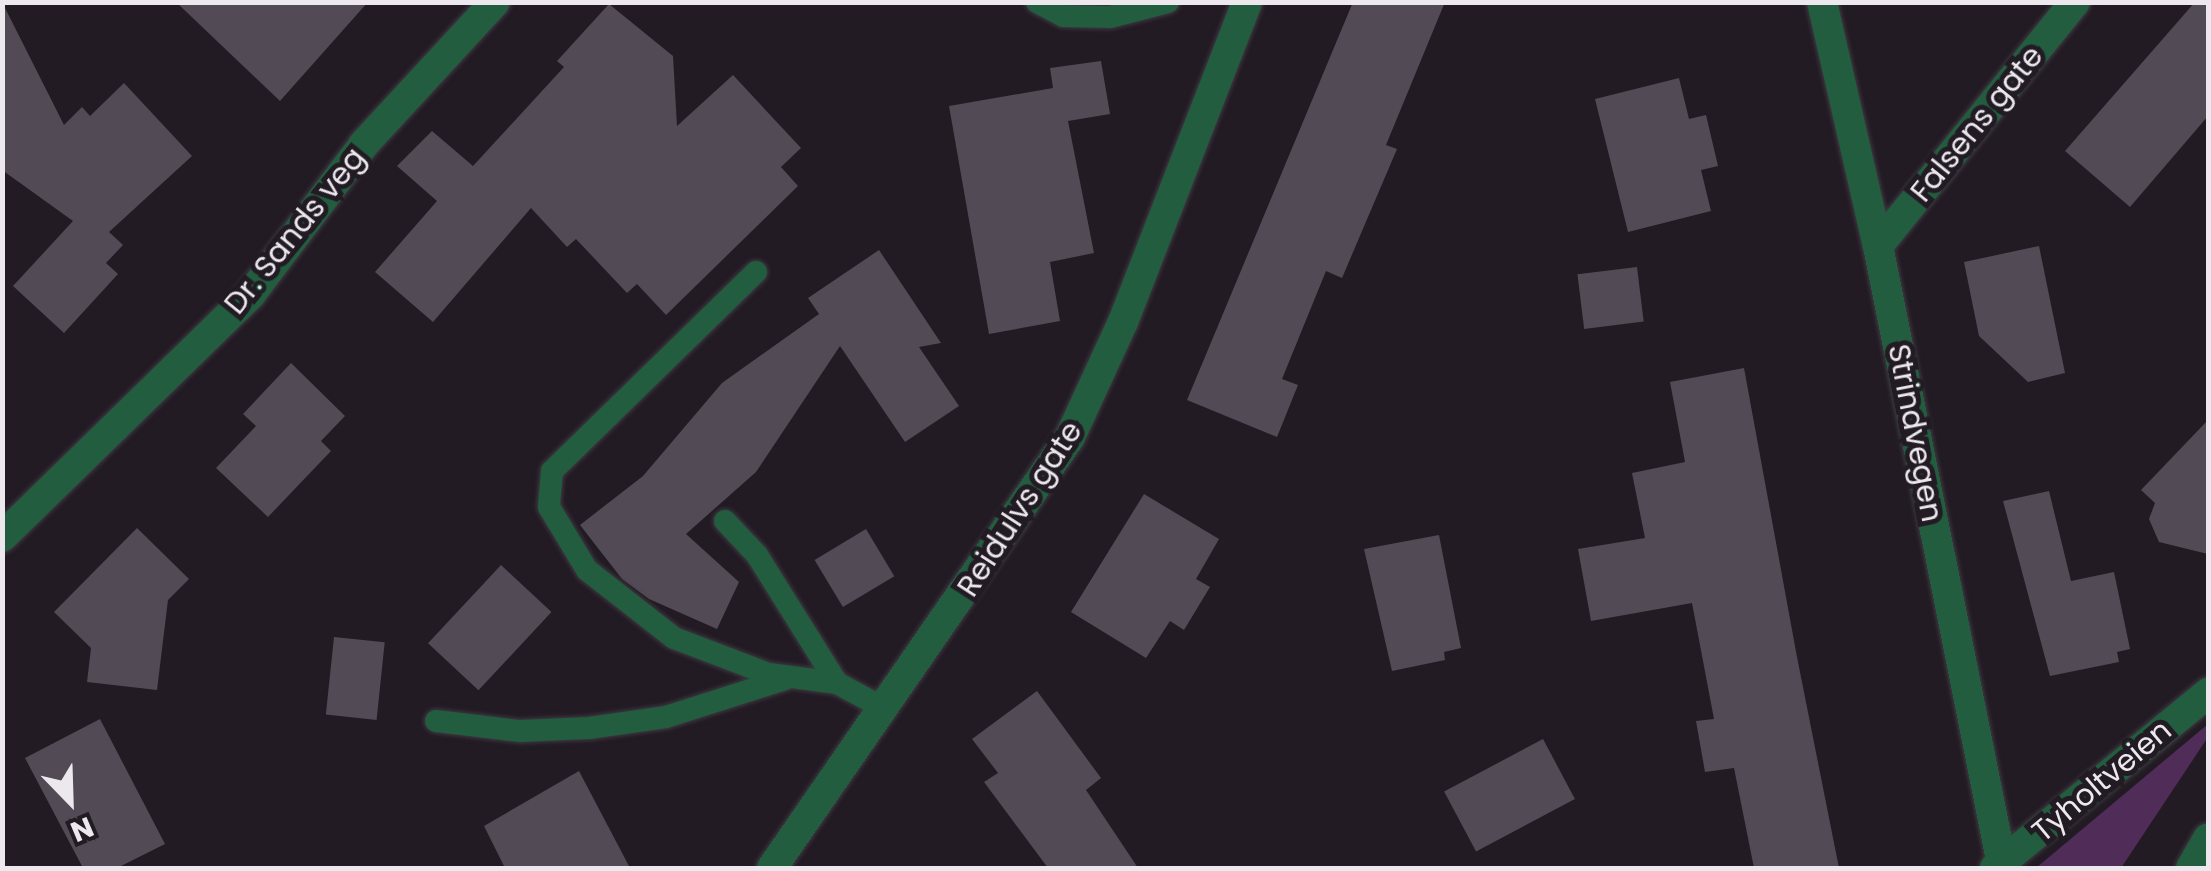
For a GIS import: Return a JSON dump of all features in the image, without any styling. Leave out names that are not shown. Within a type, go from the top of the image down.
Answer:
[{"type":"street","name":"Dr. Sands veg","points":[[2,537],[250,295],[364,144],[495,2]]},
{"type":"street","name":"Strindvegen","points":[[1822,2],[1878,246],[1998,867]]},
{"type":"street","name":"Falsens gate","points":[[1878,246],[2075,2]]},
{"type":"street","name":"Reidulvs gate","points":[[772,868],[885,710],[1070,437],[1123,322],[1241,6]]},
{"type":"street","name":"Tyholtveien","points":[[1998,867],[2208,693]]},
{"type":"street","points":[[2192,868],[2208,838]]},
{"type":"lane","points":[[1036,2],[1064,16],[1110,17],[1168,2]]},
{"type":"lane","points":[[756,272],[552,470],[549,507],[586,570],[674,638],[793,677],[837,683],[885,710]]},
{"type":"lane","points":[[725,521],[757,555],[837,683]]},
{"type":"lane","points":[[436,721],[520,731],[590,728],[666,718],[793,677]]},
{"type":"shaded area","points":[[2208,724],[2208,737],[2121,868],[2036,868]]},
{"type":"building","points":[[2,2],[64,125],[82,107],[90,116],[124,83],[192,156],[109,232],[123,245],[106,263],[118,274],[64,333],[13,286],[73,221],[2,170]]},
{"type":"building","points":[[176,2],[368,2],[280,101]]},
{"type":"building","points":[[1353,2],[1445,2],[1386,145],[1397,149],[1342,278],[1326,271],[1282,379],[1298,385],[1277,437],[1187,400]]},
{"type":"building","points":[[2195,2],[2208,2],[2208,116],[2130,207],[2065,151]]},
{"type":"building","points":[[609,4],[673,56],[677,126],[733,75],[801,148],[781,167],[798,186],[666,315],[637,284],[627,293],[576,239],[567,247],[531,208],[433,322],[375,272],[437,201],[397,166],[432,131],[473,166],[564,67],[557,61]]},
{"type":"building","points":[[1101,61],[1110,114],[1068,121],[1094,253],[1050,262],[1060,321],[989,334],[949,106],[1053,88],[1050,68]]},
{"type":"building","points":[[1679,78],[1689,119],[1706,115],[1718,166],[1701,170],[1711,211],[1628,232],[1595,99]]},
{"type":"building","points":[[2039,246],[2065,373],[2028,382],[1979,336],[1964,262]]},
{"type":"building","points":[[879,250],[941,343],[919,347],[959,406],[905,442],[840,346],[756,472],[686,534],[739,582],[717,629],[649,599],[622,579],[580,525],[643,476],[722,383],[819,314],[808,298]]},
{"type":"building","points":[[1637,267],[1644,322],[1584,329],[1577,274]]},
{"type":"building","points":[[291,363],[345,416],[321,441],[331,451],[268,517],[216,468],[256,426],[243,414]]},
{"type":"building","points":[[1744,368],[1839,868],[1754,868],[1734,768],[1705,772],[1696,721],[1714,719],[1692,603],[1591,621],[1578,549],[1645,538],[1632,473],[1685,462],[1670,382]]},
{"type":"building","points":[[2208,420],[2208,554],[2159,542],[2149,519],[2155,503],[2141,490]]},
{"type":"building","points":[[2049,491],[2071,581],[2114,572],[2130,649],[2117,652],[2119,662],[2050,676],[2003,501]]},
{"type":"building","points":[[1144,494],[1219,539],[1196,579],[1210,587],[1184,630],[1170,621],[1146,658],[1071,612]]},
{"type":"building","points":[[137,528],[189,579],[168,600],[157,690],[87,682],[91,648],[54,612]]},
{"type":"building","points":[[866,529],[894,576],[843,607],[815,560]]},
{"type":"building","points":[[1439,535],[1461,648],[1444,652],[1445,660],[1392,671],[1364,549]]},
{"type":"building","points":[[501,565],[551,612],[478,690],[428,643]]},
{"type":"building","points":[[334,637],[385,642],[377,720],[326,715]]},
{"type":"building","points":[[1037,691],[1101,778],[1086,790],[1138,868],[1048,868],[984,782],[998,773],[972,739]]},
{"type":"building","points":[[100,719],[165,844],[117,868],[83,868],[25,758]]},
{"type":"building","points":[[1543,739],[1575,799],[1476,852],[1444,792]]},
{"type":"building","points":[[579,771],[630,868],[505,868],[484,826]]}]
